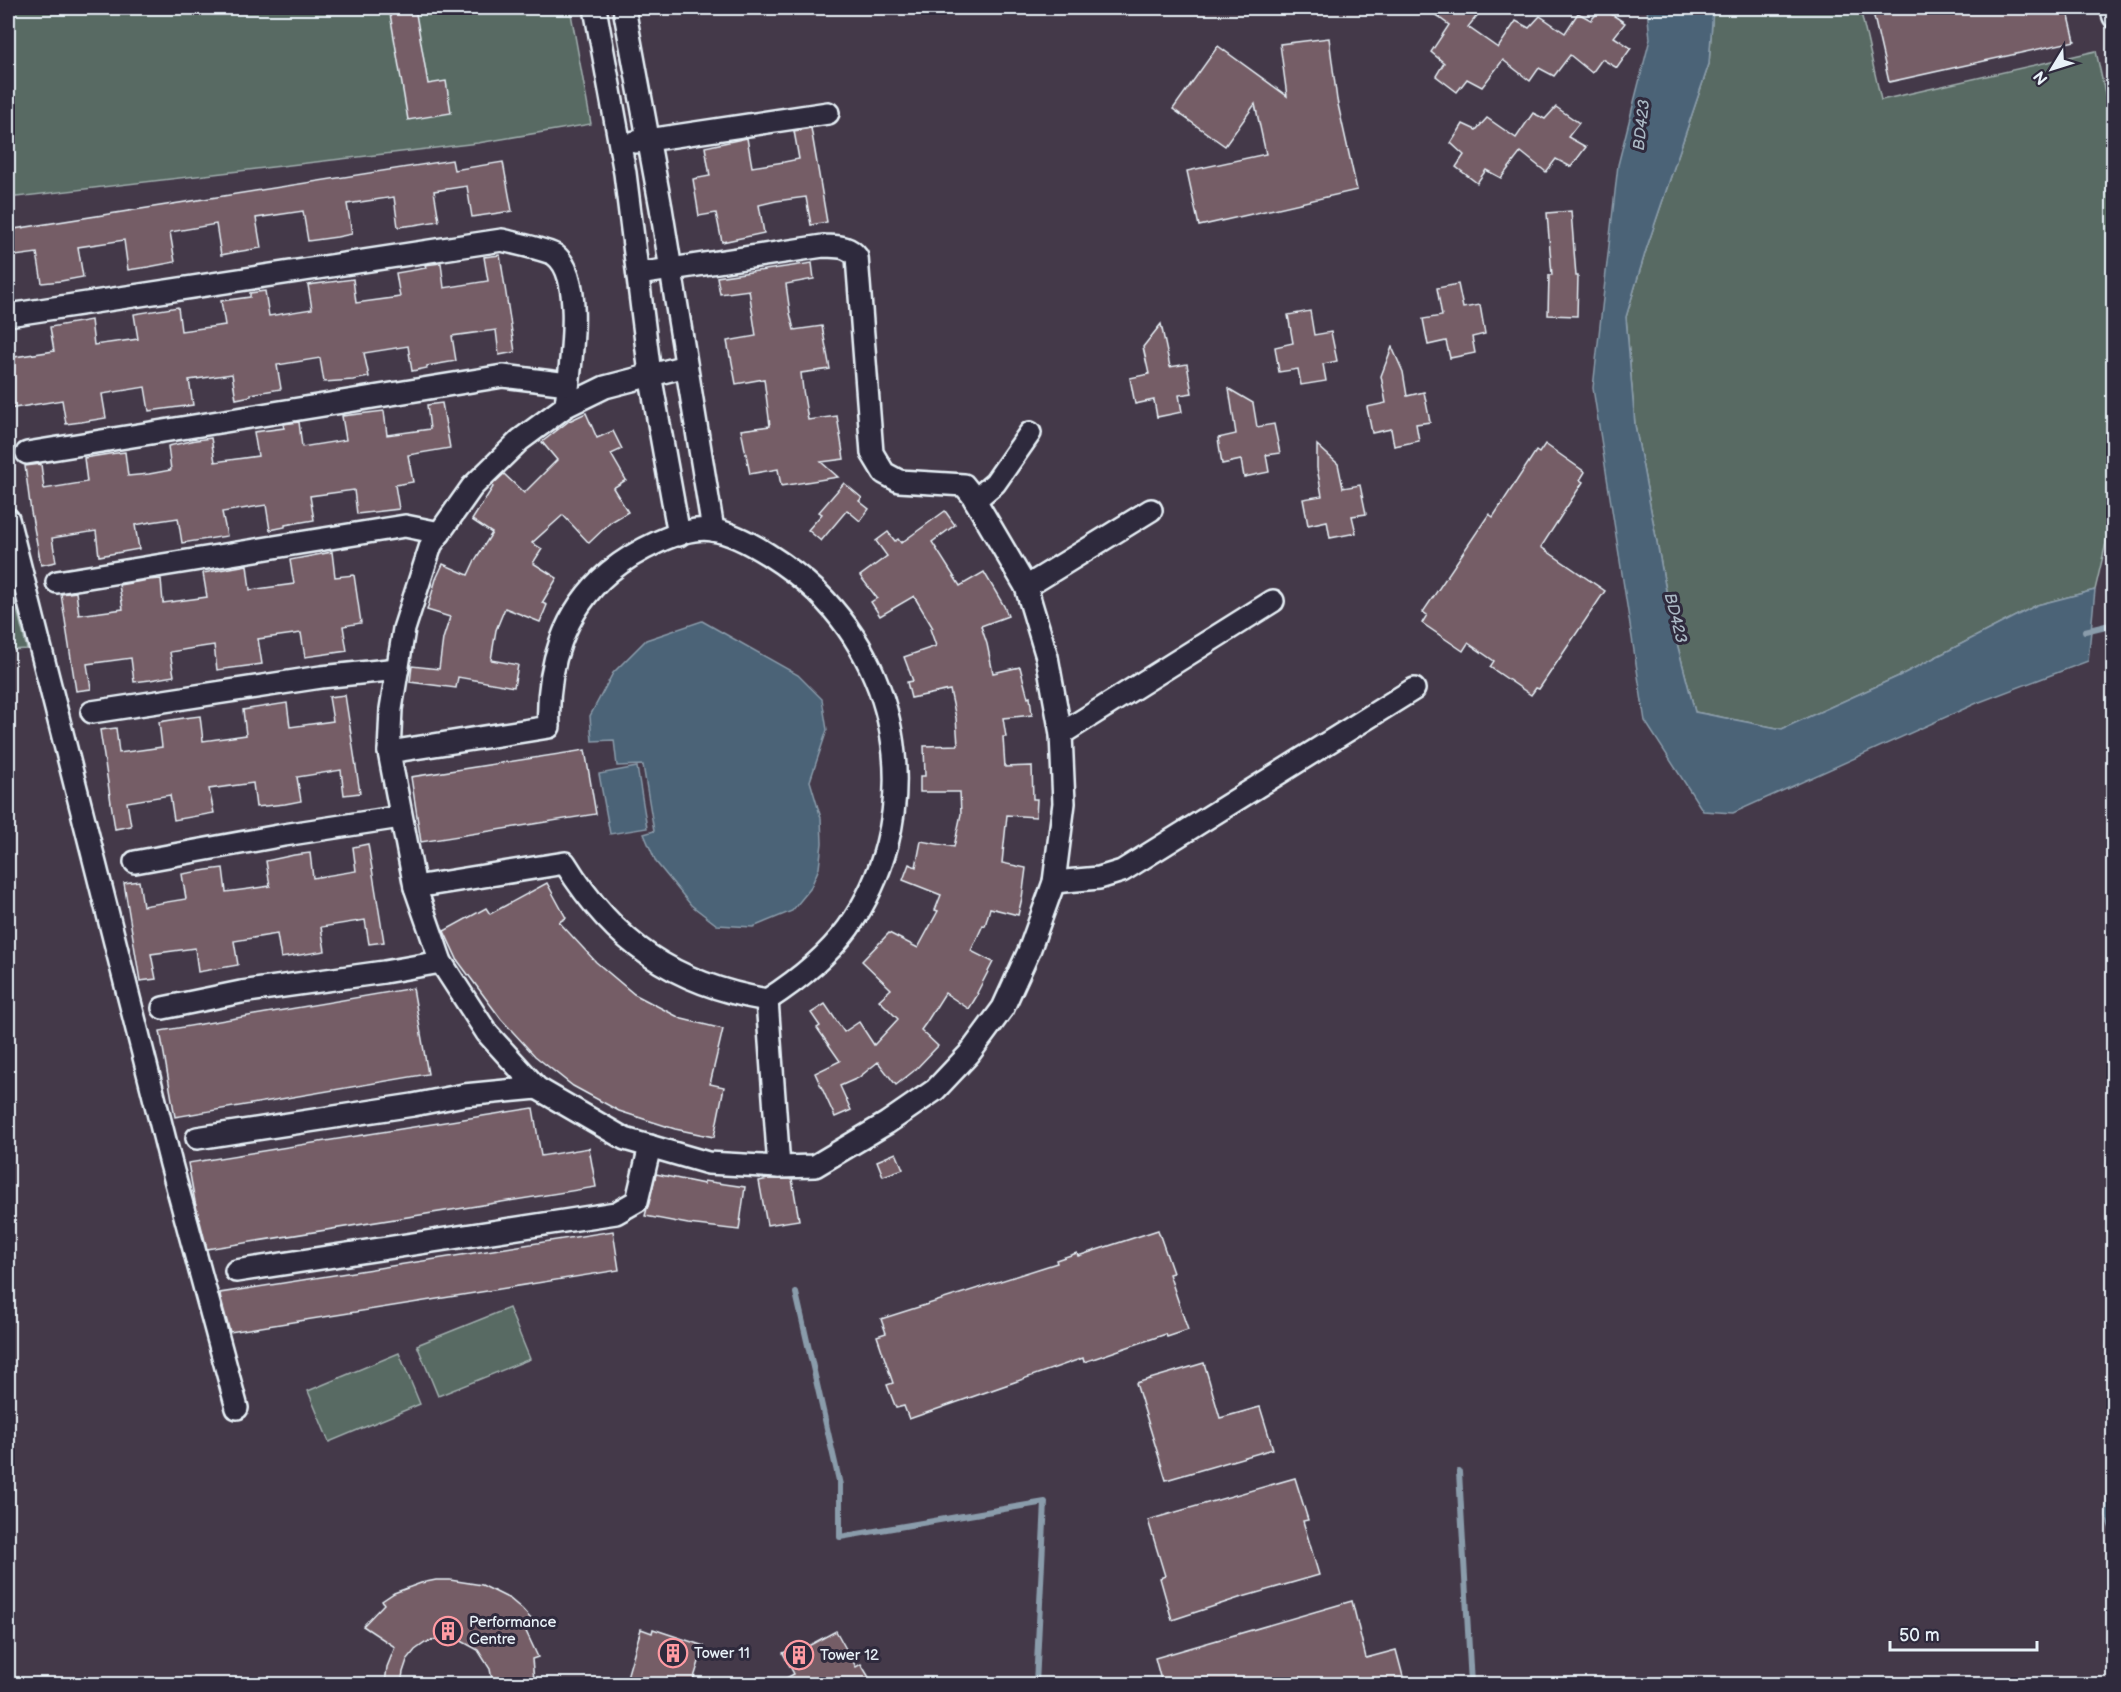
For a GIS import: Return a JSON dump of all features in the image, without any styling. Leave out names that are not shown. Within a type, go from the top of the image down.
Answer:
[{"type":"street","points":[[595,8],[625,173],[650,374],[679,535]]},
{"type":"street","points":[[624,8],[671,268],[713,530]]},
{"type":"street","points":[[2111,8],[2114,17]]},
{"type":"street","points":[[620,144],[828,112]]},
{"type":"street","points":[[8,315],[502,240],[555,255],[569,275],[573,305],[573,348],[566,406]]},
{"type":"street","points":[[638,274],[823,246],[843,247],[851,250],[856,257],[872,453],[884,473],[899,481],[964,485],[1026,587],[1047,657],[1061,734],[1064,803],[1054,882],[1029,951],[1003,1008],[969,1054],[942,1082],[887,1123],[815,1166],[779,1167],[708,1163],[625,1139],[537,1088],[487,1033],[441,962],[415,887],[389,752],[391,709],[404,629],[431,545],[472,487],[520,440],[566,406],[605,387],[686,366]]},
{"type":"street","points":[[27,453],[503,376],[568,384]]},
{"type":"street","points":[[975,500],[995,483],[1030,433]]},
{"type":"street","points":[[1026,587],[1151,510]]},
{"type":"street","points":[[8,519],[171,1164],[237,1408]]},
{"type":"street","points":[[57,582],[405,526],[440,533]]},
{"type":"street","points":[[389,752],[549,727],[548,703],[555,658],[562,636],[579,606],[601,579],[618,565],[658,542],[696,530],[713,530],[739,539],[786,566],[808,583],[845,623],[864,654],[882,695],[894,748],[896,776],[891,830],[884,856],[862,906],[830,950],[797,980],[767,1000],[740,996],[696,981],[663,965],[640,949],[597,910],[565,863],[415,887]]},
{"type":"street","points":[[1061,734],[1273,601]]},
{"type":"street","points":[[92,712],[321,677],[398,669]]},
{"type":"street","points":[[1054,882],[1099,878],[1122,871],[1414,689]]},
{"type":"street","points":[[135,862],[400,817]]},
{"type":"street","points":[[163,1008],[241,992],[374,974],[441,962]]},
{"type":"street","points":[[767,1000],[779,1167]]},
{"type":"street","points":[[197,1138],[464,1095],[537,1088]]},
{"type":"street","points":[[236,1270],[616,1213],[637,1201],[650,1146]]},
{"type":"green space","points":[[8,8],[570,8],[591,124],[478,143],[8,198]]},
{"type":"green space","points":[[1713,8],[1860,8],[1881,100],[2096,51],[2114,135],[2114,509],[2095,590],[2037,605],[1899,676],[1782,729],[1695,712],[1673,628],[1635,425],[1626,317],[1646,250],[1709,64]]},
{"type":"green space","points":[[8,574],[27,649],[8,650]]},
{"type":"green space","points":[[509,1308],[530,1359],[438,1396],[417,1345]]},
{"type":"green space","points":[[399,1353],[420,1404],[329,1442],[308,1391]]},
{"type":"water","points":[[1647,8],[1713,8],[1709,64],[1646,250],[1626,317],[1635,425],[1673,628],[1695,712],[1782,729],[1899,676],[2037,605],[2095,590],[2088,661],[1977,703],[1733,813],[1703,811],[1645,721],[1593,388],[1618,165],[1650,39]]},
{"type":"water","points":[[702,621],[798,675],[822,699],[827,730],[810,781],[821,818],[822,843],[819,868],[810,889],[792,911],[753,927],[717,925],[691,905],[656,862],[644,834],[654,831],[643,765],[617,766],[614,740],[592,741],[590,716],[613,673],[646,640]]},
{"type":"water","points":[[637,767],[647,828],[610,834],[599,774]]},
{"type":"water","points":[[2113,1412],[2113,1538],[2106,1517]]},
{"type":"building","points":[[389,8],[415,8],[428,84],[446,81],[451,113],[408,120]]},
{"type":"building","points":[[1426,8],[1483,8],[1468,27],[1498,48],[1516,21],[1529,28],[1540,16],[1565,33],[1578,13],[1591,20],[1602,8],[1625,23],[1614,37],[1631,48],[1617,68],[1602,59],[1592,73],[1570,55],[1554,76],[1539,68],[1530,81],[1503,60],[1482,87],[1467,79],[1457,92],[1436,76],[1444,63],[1431,52],[1449,25]]},
{"type":"building","points":[[1872,8],[2067,8],[2075,41],[1889,82]]},
{"type":"building","points":[[1329,38],[1337,100],[1357,190],[1199,226],[1187,171],[1266,154],[1255,104],[1225,146],[1173,109],[1218,46],[1287,96],[1280,44]]},
{"type":"building","points":[[1556,107],[1579,123],[1568,137],[1586,147],[1571,167],[1556,159],[1546,172],[1521,152],[1501,178],[1486,170],[1477,183],[1456,167],[1464,155],[1451,143],[1463,124],[1476,130],[1487,118],[1516,138],[1533,113],[1545,119]]},
{"type":"building","points":[[811,128],[827,222],[811,225],[806,197],[776,201],[759,205],[764,233],[722,242],[716,213],[699,216],[693,179],[710,176],[705,147],[747,138],[752,167],[784,162],[799,159],[794,131]]},
{"type":"building","points":[[452,160],[454,170],[503,162],[512,211],[472,217],[467,186],[434,191],[439,221],[414,225],[398,227],[394,197],[347,204],[352,234],[337,237],[308,241],[303,211],[256,218],[261,248],[221,255],[216,224],[170,232],[175,262],[148,267],[128,270],[124,240],[78,247],[83,277],[61,281],[42,283],[37,253],[8,257],[8,230]]},
{"type":"building","points":[[1571,211],[1576,276],[1578,276],[1577,316],[1548,315],[1549,275],[1552,275],[1547,213]]},
{"type":"building","points":[[500,255],[515,352],[499,355],[496,330],[452,336],[456,361],[412,371],[408,346],[364,353],[369,377],[353,380],[324,382],[320,358],[277,365],[281,389],[236,399],[232,374],[189,380],[193,405],[149,411],[145,387],[102,394],[106,418],[66,424],[62,400],[8,409],[8,358],[54,351],[50,327],[91,320],[94,345],[138,339],[134,314],[178,307],[181,331],[225,325],[221,301],[250,297],[250,293],[265,291],[269,316],[312,309],[308,285],[353,279],[356,303],[400,297],[396,273],[441,263],[444,288],[488,281],[484,257]]},
{"type":"building","points":[[812,263],[814,279],[786,284],[790,313],[794,330],[822,326],[830,369],[801,373],[803,390],[808,420],[837,416],[844,459],[821,462],[838,477],[781,486],[778,469],[750,474],[741,430],[770,426],[764,379],[736,384],[727,341],[756,336],[749,290],[720,294],[717,277]]},
{"type":"building","points":[[1458,284],[1463,308],[1480,305],[1485,334],[1472,337],[1475,353],[1450,358],[1446,341],[1428,345],[1423,319],[1442,316],[1437,288]]},
{"type":"building","points":[[1310,311],[1314,335],[1331,332],[1337,361],[1323,364],[1326,381],[1301,385],[1298,369],[1279,372],[1275,347],[1293,343],[1288,315]]},
{"type":"building","points":[[1161,324],[1170,367],[1187,364],[1192,393],[1179,395],[1182,412],[1157,417],[1154,400],[1135,404],[1130,378],[1149,374],[1143,347]]},
{"type":"building","points":[[1392,347],[1403,372],[1407,396],[1424,392],[1430,422],[1416,424],[1419,441],[1394,446],[1391,429],[1372,433],[1367,407],[1386,403],[1381,376]]},
{"type":"building","points":[[1229,389],[1253,403],[1257,427],[1274,424],[1280,453],[1266,455],[1269,472],[1244,477],[1241,460],[1222,464],[1218,438],[1236,434]]},
{"type":"building","points":[[442,403],[450,448],[408,455],[413,482],[395,485],[399,509],[357,514],[354,490],[310,496],[314,520],[270,530],[266,505],[222,512],[227,536],[182,543],[178,518],[151,522],[135,525],[139,549],[99,556],[96,531],[52,538],[56,562],[41,565],[25,466],[41,464],[44,489],[87,482],[84,458],[109,454],[125,452],[128,476],[149,474],[171,470],[168,446],[211,438],[215,462],[258,456],[254,432],[284,428],[283,424],[299,422],[302,447],[346,440],[342,416],[384,411],[387,435],[430,429],[427,405]]},
{"type":"building","points":[[586,413],[597,438],[613,431],[622,449],[611,454],[626,480],[613,488],[628,512],[611,522],[589,543],[563,515],[532,543],[542,549],[533,563],[557,578],[542,603],[547,605],[540,622],[505,608],[496,630],[491,660],[518,665],[514,687],[458,677],[456,688],[410,682],[412,666],[439,669],[443,639],[450,617],[427,610],[443,564],[468,575],[492,533],[472,520],[493,487],[492,485],[504,474],[524,493],[557,460],[542,442],[569,421]]},
{"type":"building","points":[[1545,444],[1585,472],[1580,480],[1583,482],[1541,547],[1605,591],[1539,689],[1536,688],[1531,695],[1490,667],[1494,661],[1468,643],[1463,651],[1422,623],[1427,615],[1423,612],[1489,514],[1493,517],[1536,451],[1539,453]]},
{"type":"building","points":[[1317,445],[1338,464],[1343,488],[1360,485],[1366,514],[1352,516],[1356,533],[1330,538],[1327,521],[1308,525],[1303,499],[1322,496],[1317,468]]},
{"type":"building","points":[[844,483],[862,498],[859,501],[869,509],[860,521],[847,510],[821,541],[808,530],[822,514],[819,512]]},
{"type":"building","points":[[945,511],[955,525],[932,542],[960,586],[984,572],[1008,616],[981,626],[993,673],[1020,667],[1028,698],[1030,697],[1032,715],[1003,718],[1006,737],[1003,737],[1005,767],[1032,766],[1033,799],[1037,799],[1036,817],[1007,815],[1002,863],[1026,868],[1022,898],[1018,915],[990,908],[985,926],[983,925],[971,951],[993,962],[969,1009],[945,993],[921,1030],[938,1046],[915,1070],[896,1085],[878,1062],[858,1078],[840,1086],[851,1110],[835,1117],[815,1073],[840,1061],[817,1028],[820,1026],[811,1013],[825,1004],[844,1032],[859,1022],[874,1045],[898,1019],[879,1000],[891,989],[862,961],[889,933],[918,948],[938,911],[935,910],[941,895],[903,880],[909,864],[916,867],[921,841],[954,847],[961,814],[960,792],[920,792],[920,776],[925,776],[924,746],[958,745],[956,718],[950,690],[911,698],[907,682],[913,681],[904,657],[936,646],[930,629],[933,628],[914,596],[880,616],[871,602],[877,598],[860,576],[887,556],[876,541],[888,532],[895,541],[898,539],[901,543]]},
{"type":"building","points":[[332,552],[335,577],[354,575],[361,623],[343,626],[347,651],[305,657],[301,633],[258,639],[262,664],[217,670],[214,645],[170,652],[174,676],[150,680],[134,682],[131,658],[87,664],[91,689],[76,691],[61,594],[76,592],[79,615],[123,609],[119,585],[148,580],[161,579],[163,603],[207,597],[203,573],[247,565],[250,590],[294,584],[290,560]]},
{"type":"building","points":[[345,695],[360,793],[344,795],[341,770],[297,777],[301,801],[285,804],[256,807],[253,783],[209,789],[214,813],[174,820],[170,795],[127,802],[131,826],[115,829],[100,730],[116,728],[119,753],[162,747],[159,722],[184,718],[200,716],[203,741],[246,735],[243,710],[287,703],[290,727],[333,721],[329,697]]},
{"type":"building","points":[[585,750],[596,814],[421,842],[411,777]]},
{"type":"building","points":[[368,844],[384,942],[369,944],[365,920],[321,927],[325,951],[281,958],[277,934],[234,941],[238,965],[198,972],[195,948],[151,954],[156,979],[140,981],[124,883],[139,881],[143,906],[186,899],[182,874],[207,870],[223,868],[226,892],[270,886],[266,861],[310,853],[313,878],[356,871],[353,847]]},
{"type":"building","points":[[547,883],[566,918],[559,922],[596,962],[634,994],[682,1019],[723,1029],[710,1084],[724,1087],[714,1137],[675,1129],[619,1111],[573,1086],[535,1056],[501,1019],[458,961],[444,931],[486,908],[490,914]]},
{"type":"building","points":[[413,988],[428,1074],[175,1117],[160,1031]]},
{"type":"building","points":[[533,1108],[541,1156],[589,1148],[596,1187],[207,1249],[188,1163]]},
{"type":"building","points":[[896,1153],[903,1169],[883,1176],[877,1161]]},
{"type":"building","points":[[656,1174],[704,1184],[704,1181],[745,1187],[739,1230],[645,1216]]},
{"type":"building","points":[[792,1179],[799,1220],[767,1225],[759,1181]]},
{"type":"building","points":[[1158,1230],[1173,1273],[1169,1274],[1188,1330],[1167,1337],[1166,1334],[1084,1362],[1083,1358],[909,1419],[904,1406],[896,1408],[887,1385],[893,1383],[877,1336],[886,1333],[881,1319],[1057,1263],[1056,1260],[1077,1253],[1078,1256]]},
{"type":"building","points":[[613,1231],[619,1270],[230,1332],[221,1300],[220,1293]]},
{"type":"building","points":[[1204,1363],[1220,1418],[1260,1407],[1273,1449],[1166,1480],[1136,1383]]},
{"type":"building","points":[[1295,1478],[1308,1520],[1303,1521],[1319,1575],[1172,1620],[1160,1578],[1165,1576],[1148,1520]]},
{"type":"building","name":"Performance Centre","points":[[436,1580],[482,1585],[510,1599],[522,1609],[533,1621],[524,1627],[538,1657],[532,1659],[534,1680],[529,1680],[529,1684],[493,1684],[490,1669],[478,1650],[458,1639],[447,1638],[425,1643],[415,1650],[407,1660],[401,1684],[385,1684],[387,1667],[395,1647],[363,1626],[384,1604],[382,1601],[394,1593]]},
{"type":"building","points":[[1352,1601],[1366,1658],[1396,1650],[1405,1684],[1162,1684],[1155,1658]]},
{"type":"building","name":"Tower 11","points":[[641,1629],[652,1633],[653,1629],[704,1646],[692,1684],[625,1684]]},
{"type":"building","name":"Tower 12","points":[[836,1631],[856,1667],[861,1664],[870,1679],[860,1684],[775,1684],[794,1674],[783,1653],[801,1643],[804,1648]]},
{"type":"waterway","name":"BD423","points":[[2085,631],[2114,624]]},
{"type":"waterway","points":[[796,1293],[840,1485],[840,1537],[1045,1502],[1036,1684]]},
{"type":"waterway","points":[[1459,1472],[1471,1684]]},
{"type":"place","name":"Performance Centre","points":[[448,1631]]},
{"type":"place","name":"Tower 11","points":[[673,1653]]},
{"type":"place","name":"Tower 12","points":[[799,1655]]}]
